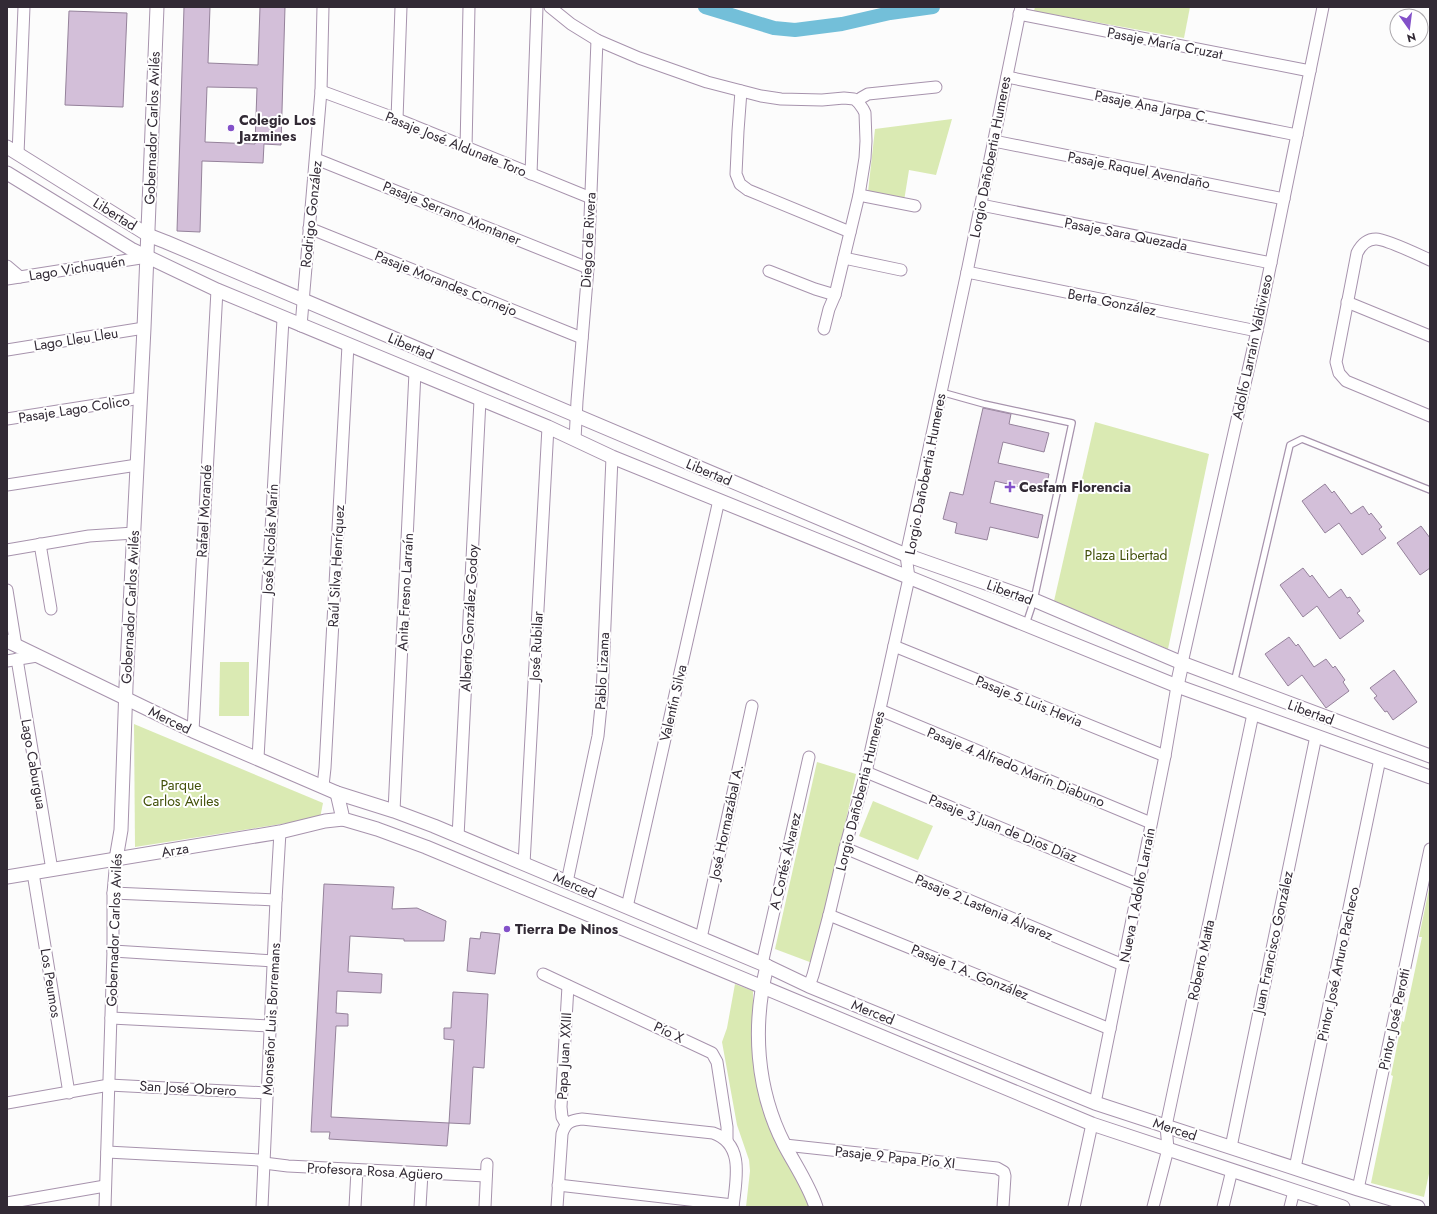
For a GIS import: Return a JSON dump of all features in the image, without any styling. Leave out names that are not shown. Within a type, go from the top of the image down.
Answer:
[{"type":"street","points":[[12,151],[24,7]]},
{"type":"street","name":"Gobernador Carlos Avilés","points":[[105,1207],[113,951],[113,893],[116,859],[121,830],[157,7]]},
{"type":"street","name":"Rodrigo González","points":[[300,326],[321,91],[322,7]]},
{"type":"street","points":[[397,119],[401,7]]},
{"type":"street","points":[[466,148],[469,7]]},
{"type":"street","points":[[531,174],[537,7]]},
{"type":"street","points":[[550,7],[571,24],[597,40],[673,71],[741,91],[781,99],[815,100],[844,98],[854,99],[861,105],[865,113],[866,141],[859,195],[835,295],[829,309],[824,329]]},
{"type":"street","name":"Adolfo Larraín Valdivieso","points":[[1177,686],[1257,331],[1323,7]]},
{"type":"street","name":"Pasaje María Cruzat","points":[[1020,10],[1310,71]]},
{"type":"street","name":"Lorgio Dañobertia Humeres","points":[[809,986],[866,772],[909,578],[906,554],[967,272],[1020,10]]},
{"type":"street","name":"Diego de Rivera","points":[[575,440],[588,268],[597,40]]},
{"type":"street","name":"Pasaje Ana Jarpa C.","points":[[1007,77],[1297,135]]},
{"type":"street","points":[[858,102],[860,98],[868,94],[936,87]]},
{"type":"street","name":"Pasaje José Aldunate Toro","points":[[321,91],[397,119],[591,198]]},
{"type":"street","points":[[741,91],[736,174],[740,184],[748,190],[850,232]]},
{"type":"street","name":"Pasaje Raquel Avendaño","points":[[994,141],[1284,199]]},
{"type":"street","name":"Libertad","points":[[12,151],[148,235],[906,554],[1034,600],[1182,663],[1430,756]]},
{"type":"street","name":"Pasaje Serrano Montaner","points":[[316,159],[588,268]]},
{"type":"street","name":"Libertad","points":[[7,173],[116,240],[147,257],[283,319],[416,372],[612,457],[1177,686],[1430,777]]},
{"type":"street","points":[[859,195],[915,206]]},
{"type":"street","name":"Pasaje Sara Quezada","points":[[981,205],[1271,262]]},
{"type":"street","name":"Pasaje Morandes Cornejo","points":[[309,228],[582,338]]},
{"type":"street","points":[[1430,260],[1382,240],[1376,239],[1362,245],[1357,253],[1336,362],[1336,368],[1342,377],[1350,383],[1430,416]]},
{"type":"street","name":"Lago Vichuquén","points":[[7,279],[147,257]]},
{"type":"street","points":[[844,258],[902,270]]},
{"type":"street","points":[[7,266],[20,277]]},
{"type":"street","points":[[769,271],[835,295]]},
{"type":"street","name":"Berta González","points":[[967,272],[1257,331]]},
{"type":"street","name":"Rafael Morandé","points":[[193,732],[217,290]]},
{"type":"street","points":[[1347,302],[1430,336]]},
{"type":"street","name":"José Nicolás Marín","points":[[258,758],[283,319]]},
{"type":"street","name":"Lago Lleu Lleu","points":[[7,350],[144,328]]},
{"type":"street","name":"Raúl Silva Henríquez","points":[[323,786],[326,768],[348,345]]},
{"type":"street","name":"Anita Fresno Larraín","points":[[394,811],[416,372]]},
{"type":"street","name":"Pasaje Lago Colico","points":[[7,420],[141,398]]},
{"type":"street","name":"Alberto González Godoy","points":[[458,837],[480,400]]},
{"type":"street","name":"José Rubilar","points":[[524,864],[548,428]]},
{"type":"street","name":"Pablo Lizama","points":[[567,882],[598,736],[602,696],[612,457]]},
{"type":"street","points":[[7,485],[137,465]]},
{"type":"street","name":"Valentín Silva","points":[[627,907],[719,500]]},
{"type":"street","points":[[7,550],[100,535],[134,533]]},
{"type":"street","points":[[40,544],[51,609]]},
{"type":"street","points":[[7,590],[12,643]]},
{"type":"street","name":"Merced","points":[[12,643],[193,732],[258,758],[337,793],[394,811],[434,826],[701,938],[809,986],[1095,1103],[1358,1189],[1418,1207]]},
{"type":"street","name":"Pasaje 5 Luis Hevia","points":[[894,646],[1165,756]]},
{"type":"street","points":[[12,660],[37,656]]},
{"type":"street","name":"Lago Caburgua","points":[[12,660],[52,870]]},
{"type":"street","name":"Nueva 1 Adolfo Larraín","points":[[1095,1103],[1165,756],[1177,686]]},
{"type":"street","name":"José Hormazábal A.","points":[[701,938],[752,706]]},
{"type":"street","name":"Pasaje 4 Alfredo Marín Diabuno","points":[[880,710],[1151,823]]},
{"type":"street","name":"Roberto Matta","points":[[1153,1207],[1168,1150],[1166,1126],[1253,714]]},
{"type":"street","name":"Juan Francisco González","points":[[1230,1147],[1316,736]]},
{"type":"street","name":"A Cortés Álvarez","points":[[764,965],[809,758]]},
{"type":"street","name":"Pintor José Arturo Pacheco","points":[[1295,1168],[1380,759]]},
{"type":"street","name":"Pasaje 3 Juan de Dios Díaz","points":[[866,772],[1139,885]]},
{"type":"street","points":[[337,793],[343,819]]},
{"type":"street","name":"Merced","points":[[343,819],[377,829],[426,847],[1092,1124],[1343,1207]]},
{"type":"street","name":"Arza","points":[[7,877],[280,832],[325,821],[343,819]]},
{"type":"street","name":"Monseñor Luis Borremans","points":[[262,1207],[280,832]]},
{"type":"street","name":"Pasaje 2 Lastenia Álvarez","points":[[845,848],[1123,965]]},
{"type":"street","name":"Pintor José Perotti","points":[[1358,1189],[1430,849]]},
{"type":"street","name":"Los Peumos","points":[[33,873],[69,1092]]},
{"type":"street","points":[[113,893],[276,900]]},
{"type":"street","name":"Pasaje 1 A. González","points":[[829,915],[1110,1028]]},
{"type":"street","points":[[113,951],[274,961]]},
{"type":"street","points":[[764,965],[758,1026],[759,1064],[767,1100],[785,1145],[816,1207]]},
{"type":"street","name":"Pío X","points":[[543,974],[712,1053],[718,1062],[727,1127],[727,1141]]},
{"type":"street","name":"Papa Juan XXIII","points":[[566,1124],[562,1117],[561,1107],[568,986]]},
{"type":"street","points":[[111,1018],[271,1026]]},
{"type":"street","name":"San José Obrero","points":[[7,1103],[109,1085],[267,1093]]},
{"type":"street","points":[[557,1207],[558,1185],[561,1139],[566,1124],[576,1120],[595,1120],[712,1132],[721,1136],[727,1141],[733,1152],[736,1166],[733,1206],[558,1185]]},
{"type":"street","points":[[1074,1207],[1092,1124]]},
{"type":"street","name":"Pasaje 9 Papa Pío XI","points":[[785,1145],[997,1168],[1004,1172],[1005,1180],[1002,1207]]},
{"type":"street","name":"Profesora Rosa Agüero","points":[[106,1152],[259,1160],[264,1163],[288,1166],[486,1176]]},
{"type":"street","points":[[485,1207],[487,1164]]},
{"type":"street","points":[[355,1207],[357,1170]]},
{"type":"street","points":[[1223,1207],[1232,1170]]},
{"type":"street","points":[[420,1207],[422,1173]]},
{"type":"street","points":[[7,1203],[48,1201],[105,1186]]},
{"type":"street","points":[[1290,1207],[1294,1191]]},
{"type":"lane","points":[[941,392],[984,404],[1072,423],[1034,600],[1026,624]]},
{"type":"lane","points":[[1234,683],[1290,445],[1302,439],[1430,490]]},
{"type":"green space","points":[[1035,7],[1190,7],[1184,38],[1034,11]]},
{"type":"green space","points":[[952,119],[936,175],[909,170],[904,201],[868,192],[875,129]]},
{"type":"green space","name":"Plaza Libertad","points":[[1095,422],[1209,454],[1168,649],[1054,601]]},
{"type":"green space","points":[[220,662],[249,662],[249,716],[219,716]]},
{"type":"green space","name":"Parque Carlos Aviles","points":[[134,724],[323,803],[320,818],[135,847]]},
{"type":"green space","points":[[817,762],[856,774],[815,964],[775,949]]},
{"type":"green space","points":[[873,801],[933,826],[918,860],[859,836]]},
{"type":"green space","points":[[1430,884],[1430,1169],[1424,1197],[1371,1183],[1393,1076],[1391,1075],[1402,1021],[1404,1022],[1422,937],[1419,937]]},
{"type":"green space","points":[[735,984],[753,991],[753,1037],[758,1075],[812,1207],[746,1207],[750,1171],[749,1160],[737,1125],[722,1042],[727,1028]]},
{"type":"building","points":[[184,7],[210,7],[208,63],[258,65],[260,7],[285,7],[281,145],[264,144],[263,163],[202,161],[200,232],[177,231]],"holes":[[[207,87],[257,88],[255,144],[205,142]]]},
{"type":"building","points":[[69,11],[127,13],[123,107],[65,105]]},
{"type":"building","points":[[983,408],[1011,414],[1009,424],[1049,433],[1044,452],[1003,442],[998,463],[1049,474],[1045,493],[995,481],[990,503],[1043,515],[1038,538],[990,527],[987,540],[955,533],[957,523],[943,519],[950,492],[963,495]]},
{"type":"building","points":[[1325,484],[1332,493],[1334,491],[1351,514],[1363,506],[1369,515],[1371,513],[1382,527],[1379,529],[1386,538],[1362,555],[1339,523],[1325,533],[1302,501]]},
{"type":"building","points":[[1421,526],[1430,538],[1430,568],[1420,575],[1397,543]]},
{"type":"building","points":[[1303,568],[1310,577],[1312,575],[1329,598],[1341,589],[1347,598],[1350,597],[1360,611],[1357,613],[1364,621],[1340,639],[1317,606],[1303,617],[1280,585]]},
{"type":"building","points":[[1289,637],[1296,646],[1298,644],[1314,667],[1326,659],[1333,668],[1335,666],[1345,680],[1343,682],[1349,691],[1326,708],[1302,675],[1288,686],[1265,654]]},
{"type":"building","points":[[1394,670],[1417,702],[1393,720],[1387,711],[1385,712],[1374,698],[1377,696],[1370,688]]},
{"type":"building","points":[[324,884],[394,887],[392,909],[417,908],[446,921],[444,941],[404,941],[404,939],[350,936],[348,972],[382,974],[381,993],[337,991],[336,1013],[348,1014],[348,1026],[336,1026],[331,1117],[449,1123],[447,1146],[329,1139],[330,1132],[311,1132]]},
{"type":"building","points":[[481,932],[500,934],[495,974],[467,971],[470,938],[480,939]]},
{"type":"building","points":[[453,992],[488,994],[484,1068],[473,1067],[470,1124],[449,1123],[454,1040],[444,1039],[444,1028],[451,1028]]},
{"type":"waterway","points":[[705,7],[774,28],[795,30],[842,24],[890,13],[933,7]]},
{"type":"place","name":"Colegio Los Jazmines","points":[[231,128]]},
{"type":"place","name":"Cesfam Florencia","points":[[1010,487]]},
{"type":"place","name":"Tierra De Ninos","points":[[507,929]]}]
